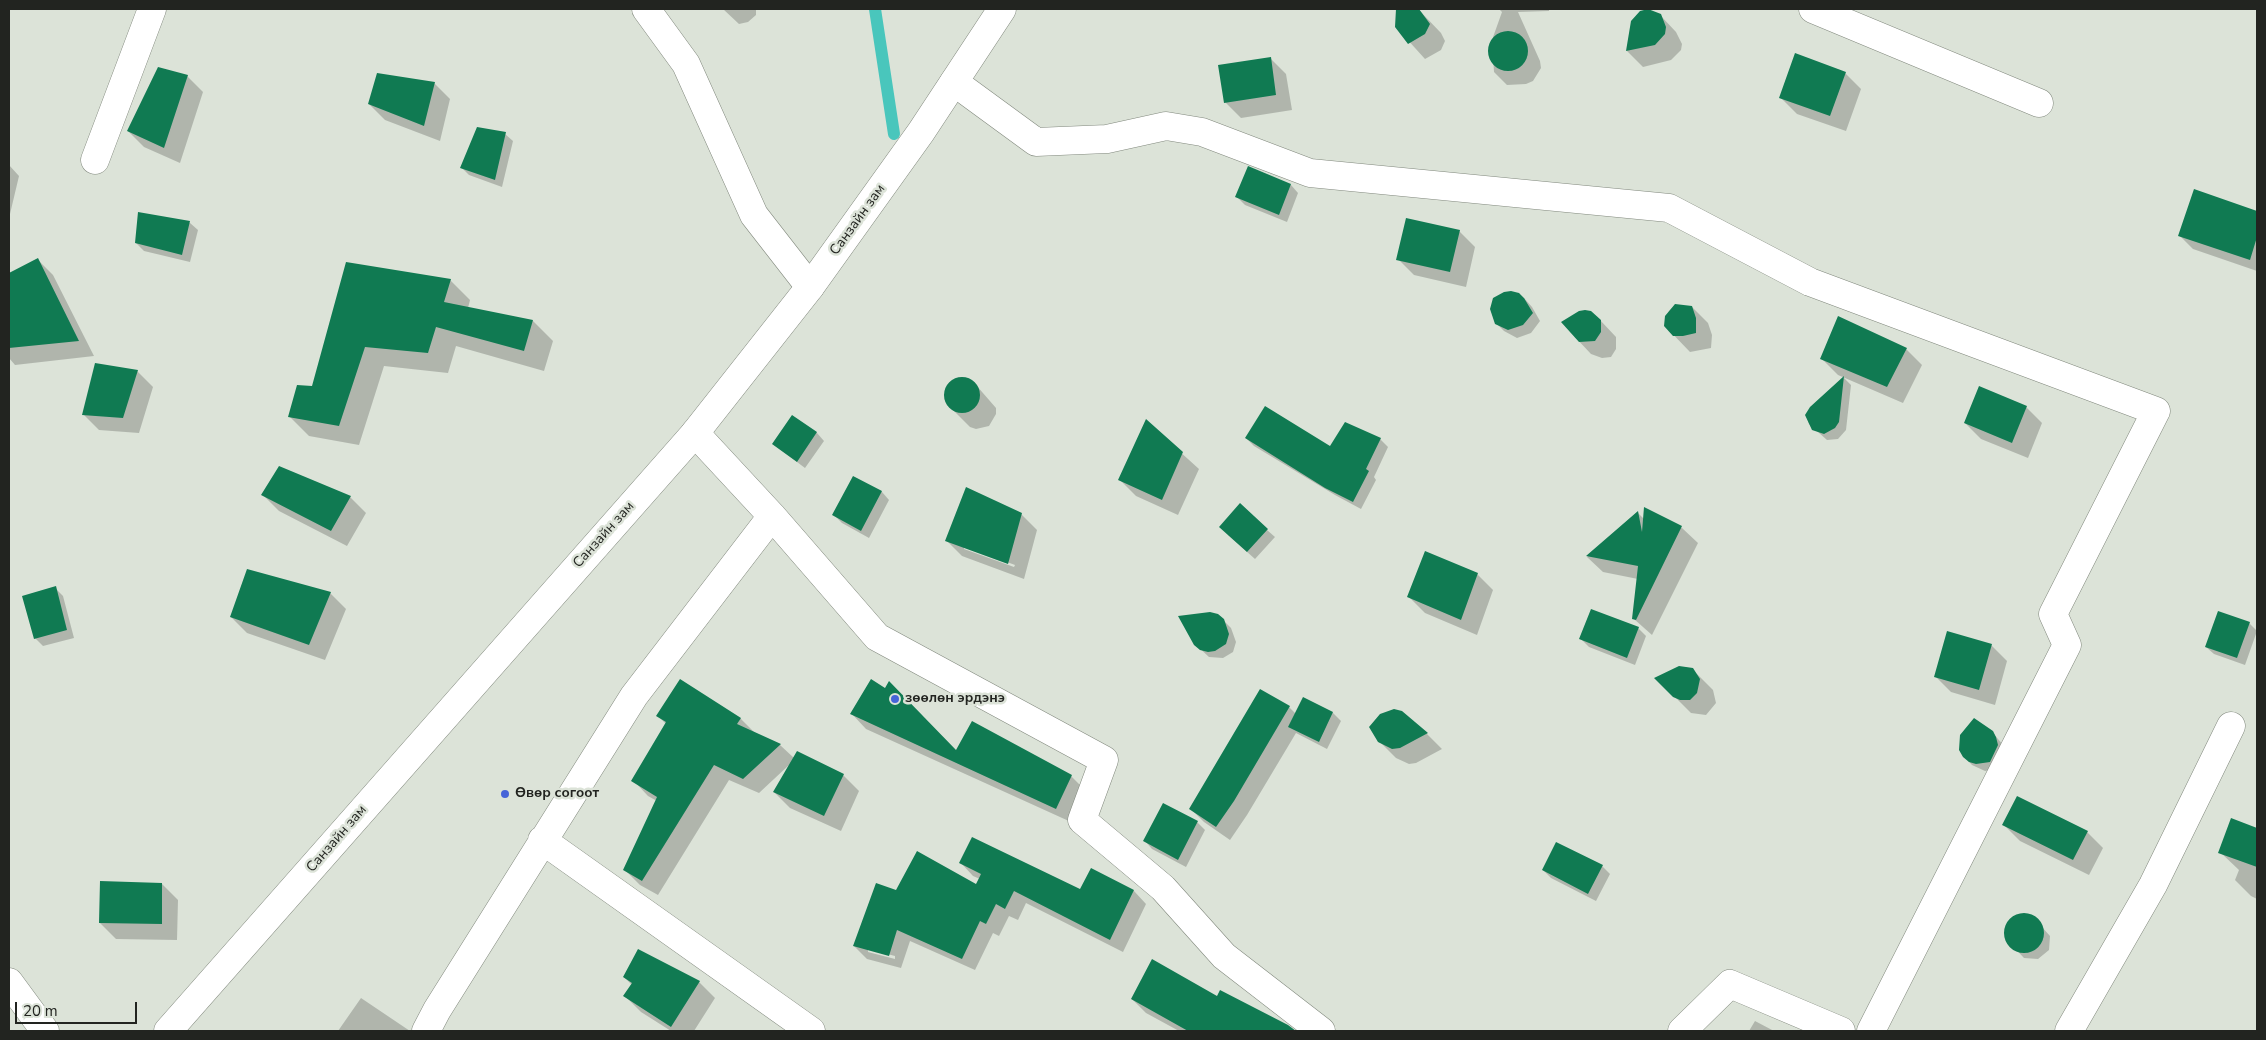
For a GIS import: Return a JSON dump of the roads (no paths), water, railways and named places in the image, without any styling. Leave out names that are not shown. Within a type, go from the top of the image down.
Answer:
[{"type":"street","points":[[95,160],[152,9]]},
{"type":"street","points":[[646,9],[686,64],[754,215],[810,287]]},
{"type":"street","name":"Санзайн зам","points":[[168,1031],[695,433],[810,287],[921,132],[1002,9]]},
{"type":"street","points":[[1813,9],[2039,103]]},
{"type":"street","points":[[954,82],[1036,142],[1107,139],[1166,126],[1202,132],[1310,173],[1669,208],[1810,282],[2156,411],[2053,614],[2067,645],[1870,1031]]},
{"type":"street","points":[[695,433],[772,516],[877,636],[1104,760],[1082,820],[1163,888],[1224,956],[1321,1031]]},
{"type":"street","points":[[426,1031],[542,840],[634,696],[772,516]]},
{"type":"street","points":[[2070,1031],[2153,885],[2231,726]]},
{"type":"street","points":[[542,840],[812,1031]]},
{"type":"street","points":[[9,982],[45,1031]]},
{"type":"street","points":[[1682,1031],[1730,984],[1841,1031]]},
{"type":"waterway","points":[[875,9],[894,134]]},
{"type":"place","name":"зөөлөн эрдэнэ","points":[[895,699]]},
{"type":"place","name":"Өвөр согоот","points":[[505,794]]}]
